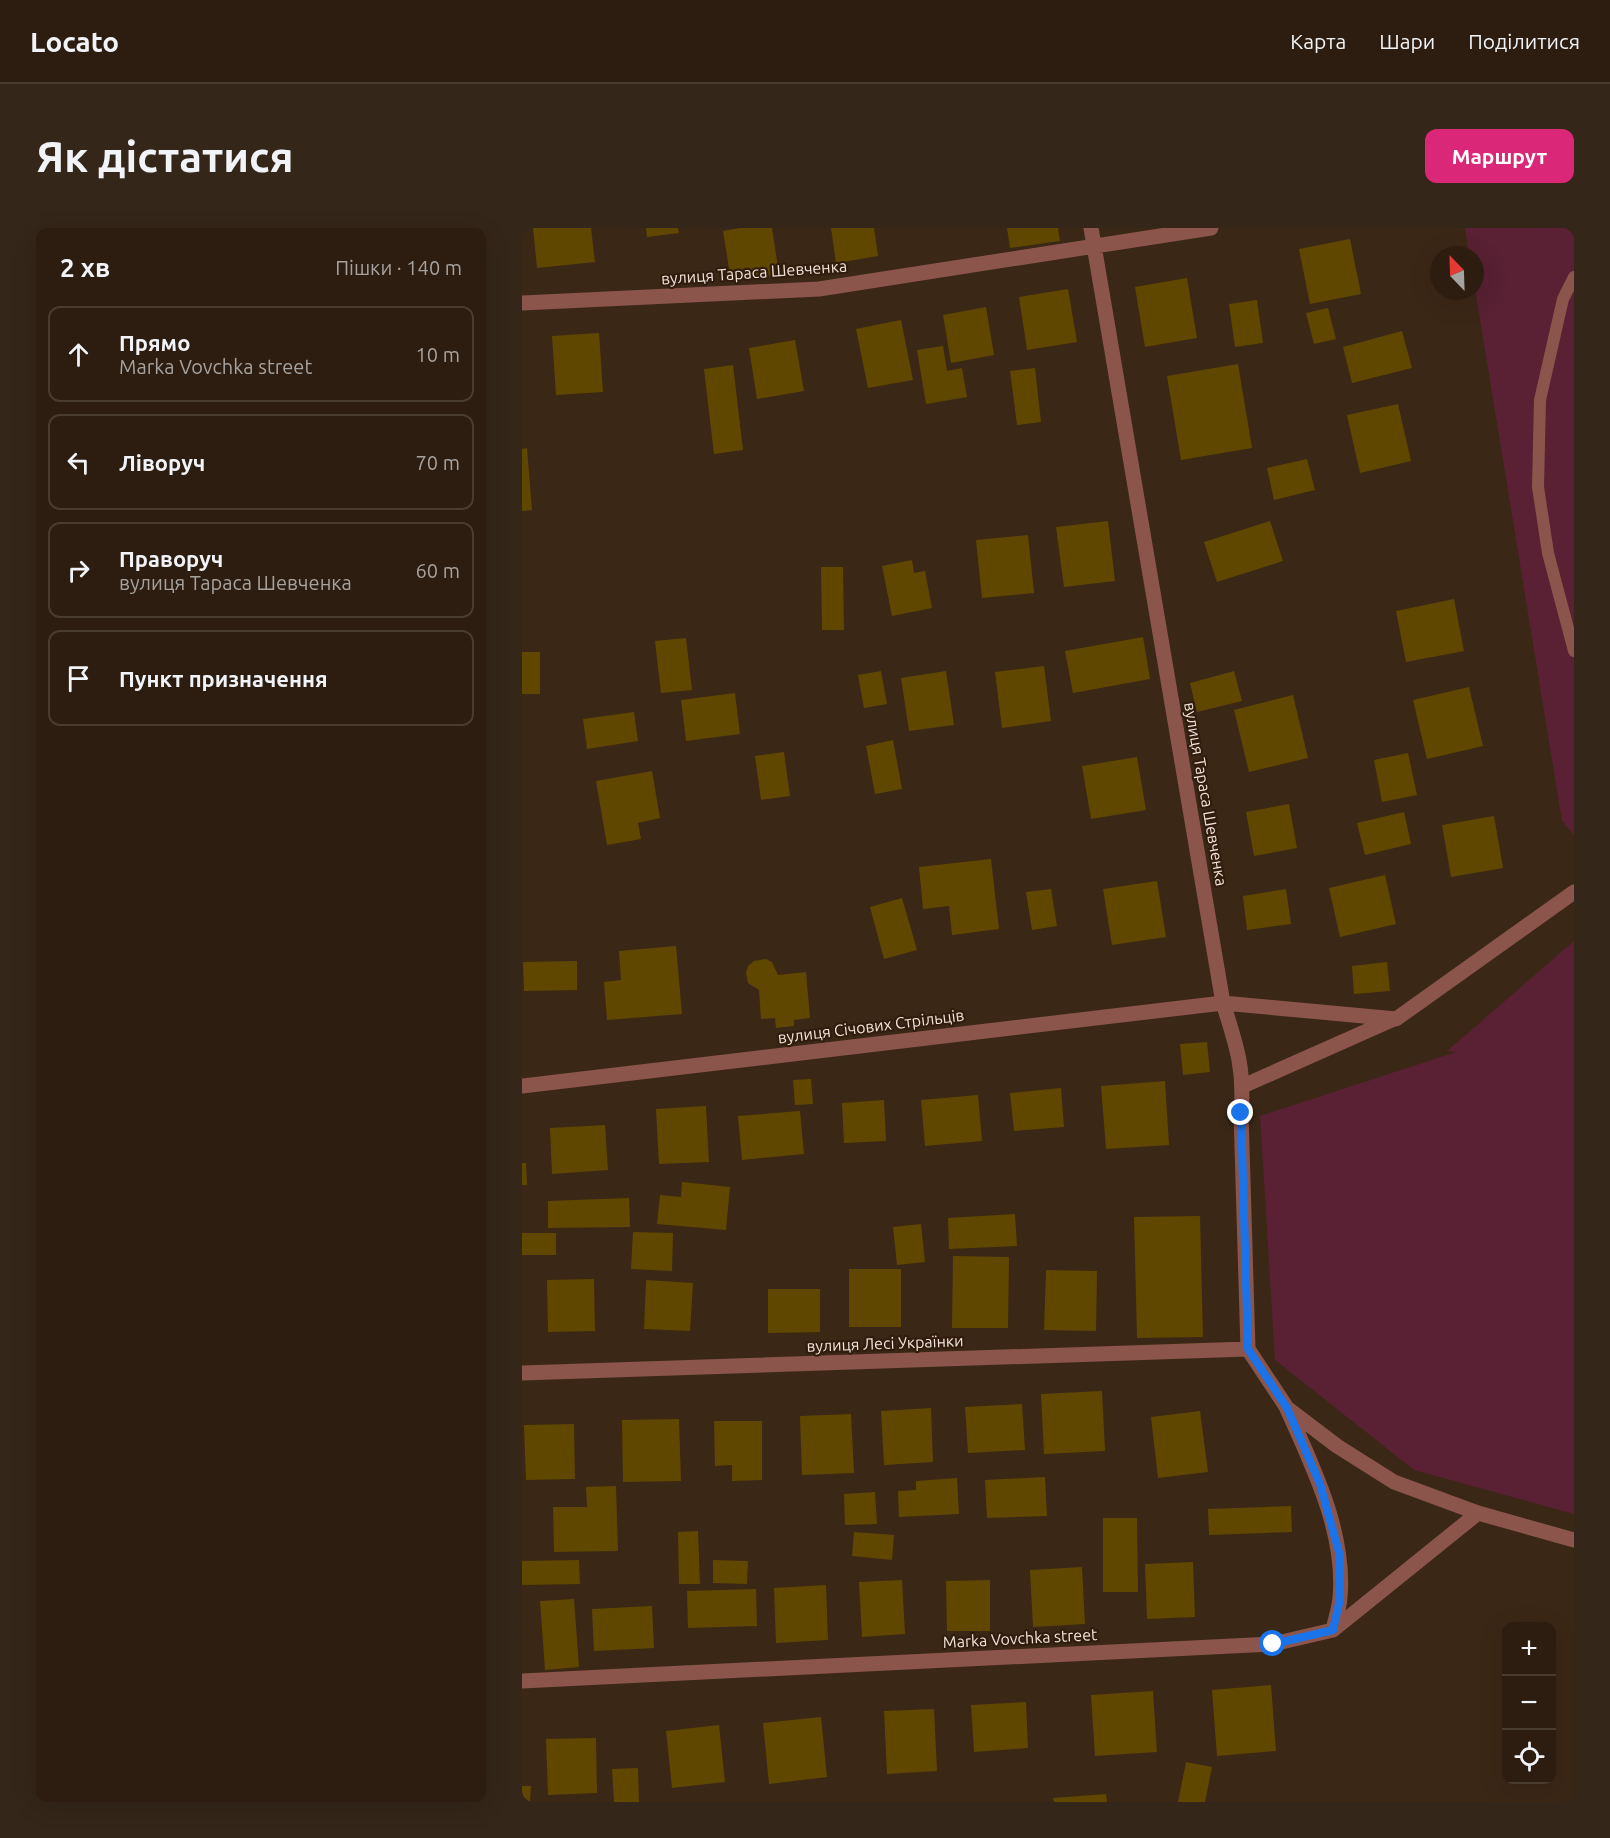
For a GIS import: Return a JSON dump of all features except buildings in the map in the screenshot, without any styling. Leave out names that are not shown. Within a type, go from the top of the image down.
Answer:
[{"type":"street","name":"вулиця Тараса Шевченка","points":[[1091,228],[1223,1003],[1238,1050],[1243,1086],[1241,1113],[1248,1349]]},
{"type":"street","name":"вулиця Тараса Шевченка","points":[[522,303],[819,289],[1211,228]]},
{"type":"street","points":[[1243,1086],[1396,1019],[1574,892]]},
{"type":"street","name":"вулиця Січових Стрільців","points":[[522,1086],[1223,1003],[1396,1019]]},
{"type":"street","points":[[1248,1349],[1287,1408],[1320,1484],[1340,1556],[1340,1599],[1333,1630]]},
{"type":"street","name":"вулиця Лесі Українки","points":[[522,1373],[1248,1349]]},
{"type":"street","points":[[1287,1408],[1337,1446],[1394,1482],[1478,1513],[1574,1540]]},
{"type":"street","name":"Marka Vovchka street","points":[[522,1681],[1273,1644],[1333,1630],[1478,1513]]},
{"type":"lane","points":[[1574,277],[1563,299],[1540,400],[1538,487],[1548,553],[1574,651]]},
{"type":"shaded area","points":[[1465,228],[1574,228],[1574,835],[1562,821],[1477,300],[1484,300],[1484,246],[1468,246]]},
{"type":"shaded area","points":[[1574,941],[1574,1514],[1414,1470],[1275,1360],[1260,1116],[1456,1052],[1447,1051]]},
{"type":"route","points":[[1241,1113],[1248,1349],[1287,1408],[1320,1484],[1340,1556],[1340,1599],[1333,1630],[1273,1644]]}]
